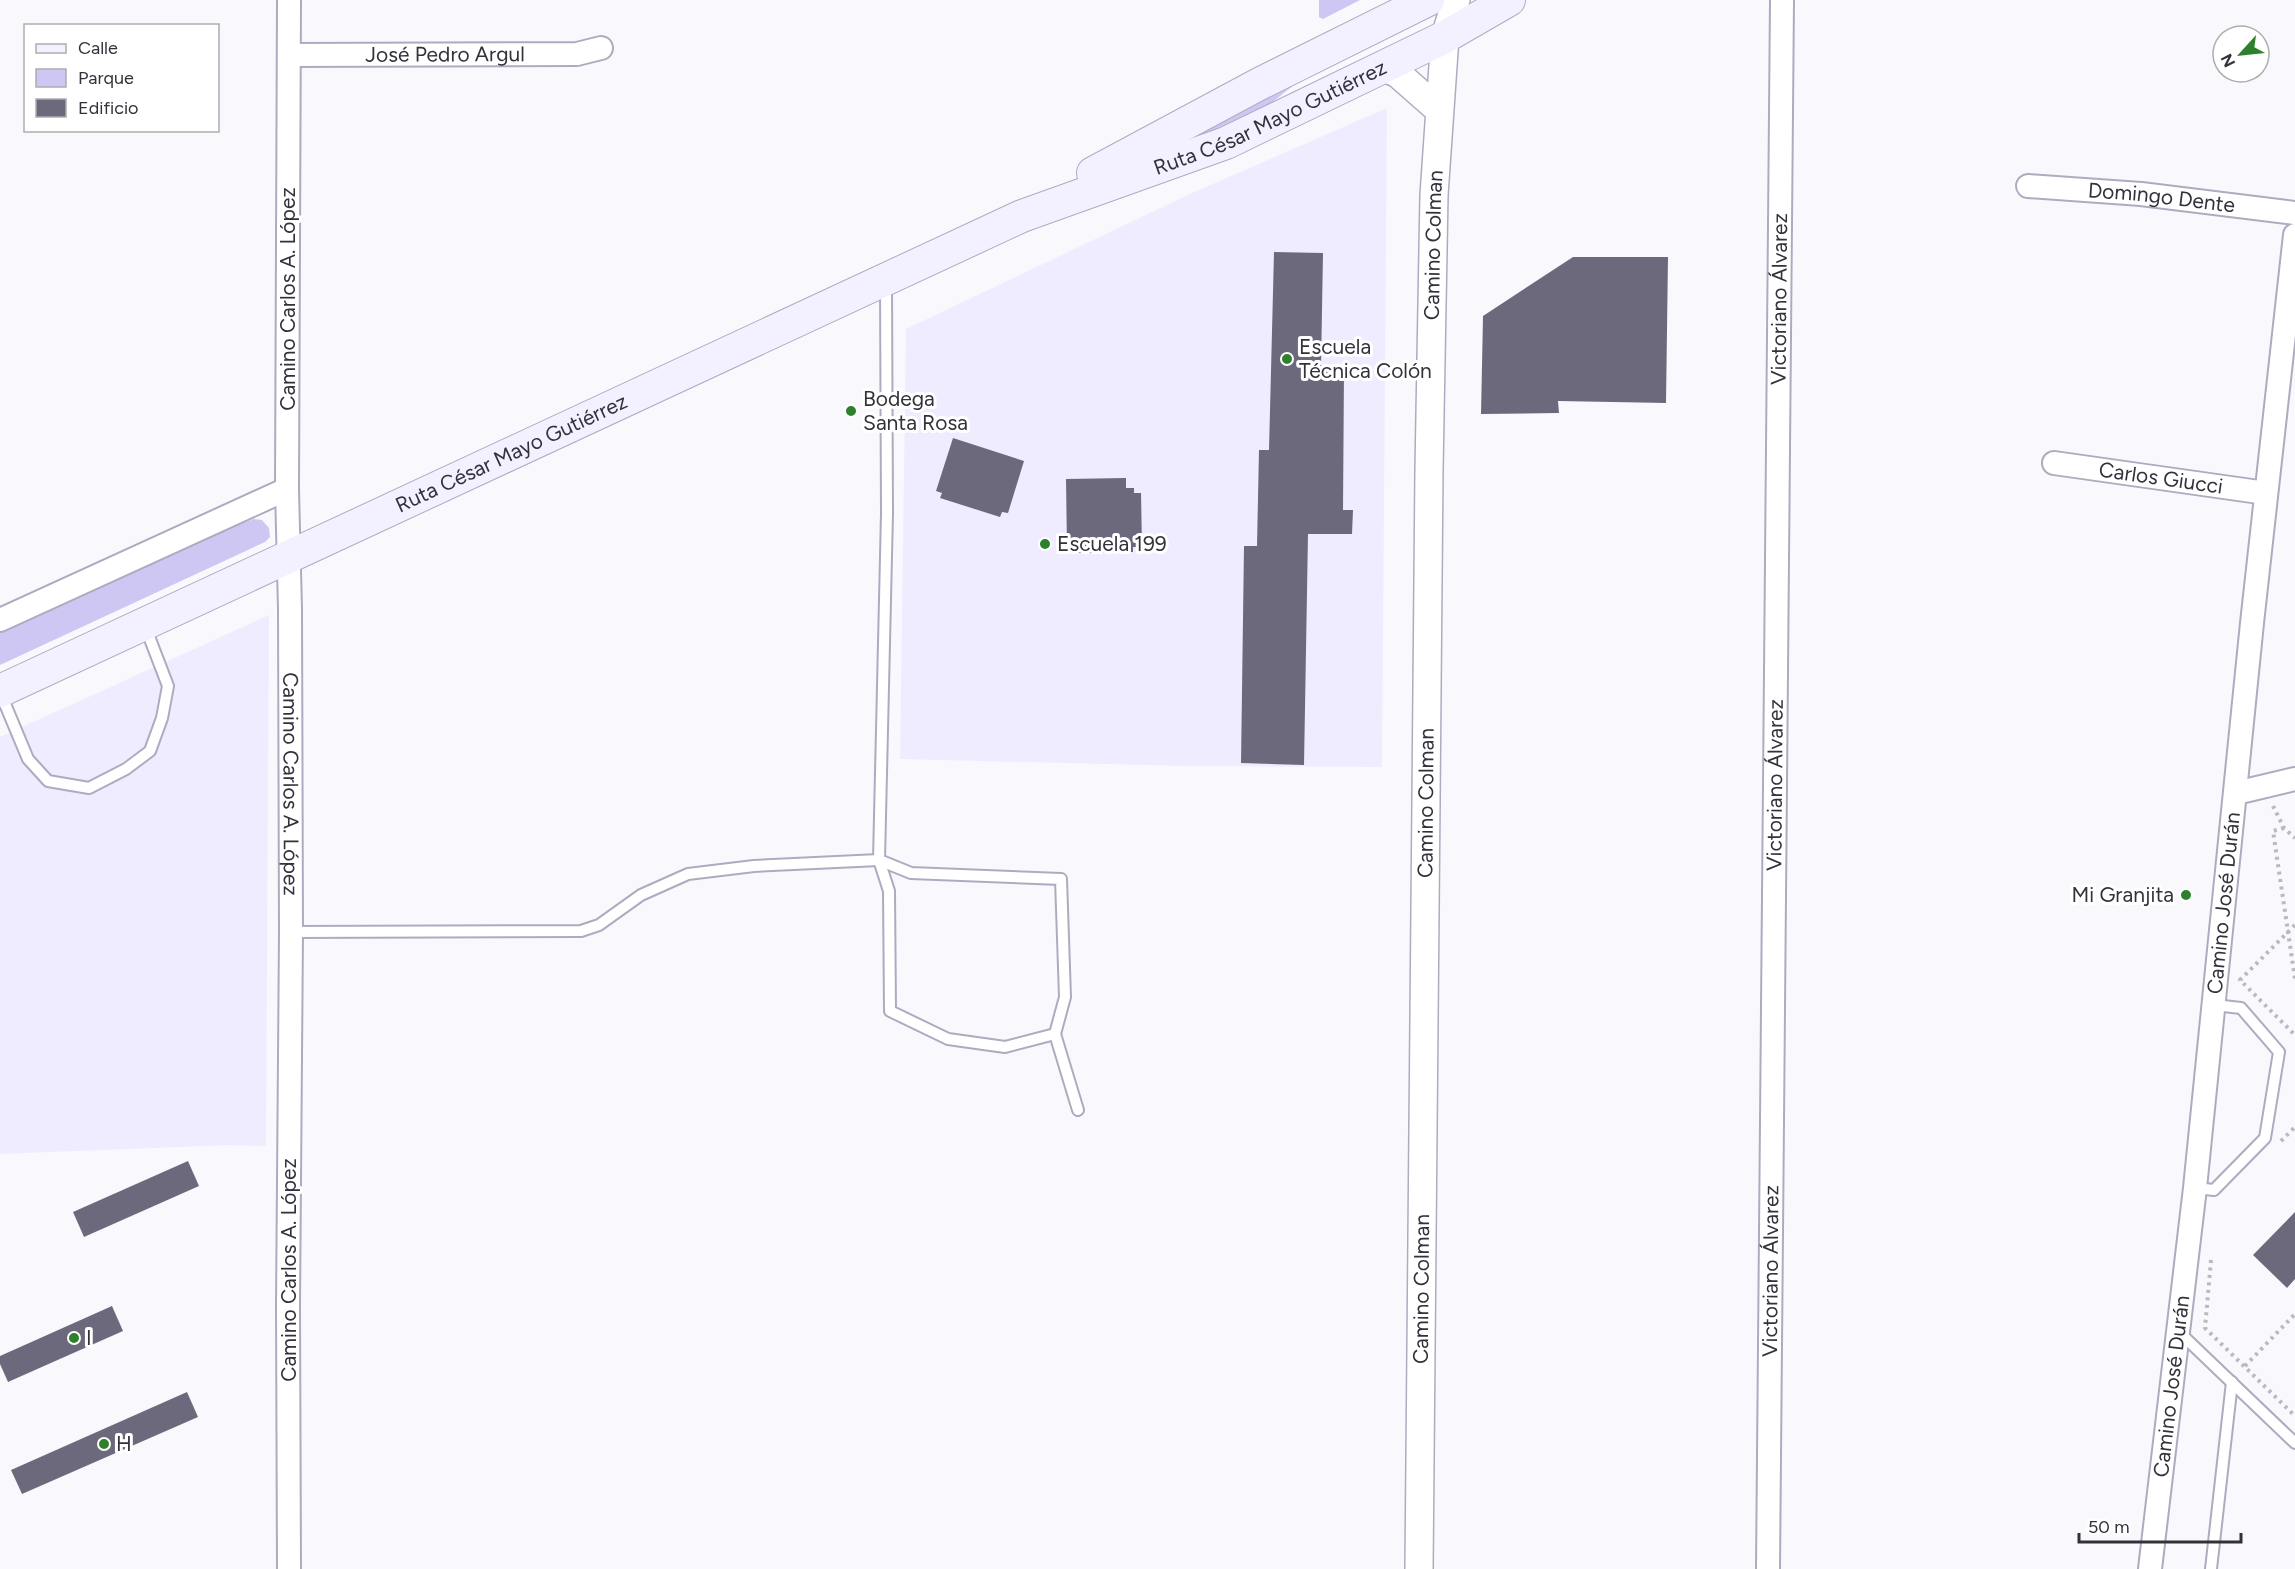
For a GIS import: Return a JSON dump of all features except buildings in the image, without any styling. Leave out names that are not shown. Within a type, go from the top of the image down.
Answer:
[{"type":"main road","points":[[1274,119],[1304,85],[1439,10],[1456,18],[1476,0]]},
{"type":"main road","name":"Ruta César Mayo Gutiérrez","points":[[1022,216],[1119,158],[1261,83],[1439,10],[1509,0]]},
{"type":"main road","name":"Ruta César Mayo Gutiérrez","points":[[0,691],[1022,216],[1226,143],[1382,68],[1439,10]]},
{"type":"street","name":"Camino Carlos A. López","points":[[289,0],[287,489],[291,932],[288,1306],[289,1569]]},
{"type":"street","name":"Victoriano Álvarez","points":[[1768,1569],[1782,0]]},
{"type":"street","name":"Camino Colman","points":[[1419,1569],[1429,470],[1434,195],[1439,110],[1439,10]]},
{"type":"street","name":"José Pedro Argul","points":[[289,54],[577,54],[601,48]]},
{"type":"street","points":[[1382,68],[1398,74],[1439,110]]},
{"type":"street","name":"Domingo Dente","points":[[2028,186],[2141,194],[2295,213]]},
{"type":"street","name":"Camino José Durán","points":[[2150,1569],[2195,1188],[2266,493],[2295,235]]},
{"type":"street","name":"Carlos Giucci","points":[[2054,464],[2266,493]]},
{"type":"street","points":[[0,620],[287,489]]},
{"type":"street","points":[[2236,793],[2295,779]]},
{"type":"lane","points":[[886,278],[887,513],[879,860],[889,891],[890,1011],[948,1039],[1005,1047],[1055,1034]]},
{"type":"lane","points":[[0,691],[28,759],[48,781],[89,788],[126,769],[150,751],[162,718],[168,686],[144,623]]},
{"type":"lane","points":[[291,932],[581,932],[599,925],[642,895],[688,874],[754,866],[879,860],[911,873],[1061,879],[1065,997],[1055,1034],[1078,1110]]},
{"type":"lane","points":[[2195,1188],[2214,1190],[2265,1138],[2279,1052],[2241,1008],[2214,1005]]},
{"type":"lane","points":[[2179,1332],[2295,1443]]},
{"type":"lane","points":[[2211,1569],[2232,1382]]},
{"type":"path","points":[[2236,793],[2275,807],[2284,828],[2295,838]]},
{"type":"path","points":[[2284,828],[2273,831],[2295,979]]},
{"type":"path","points":[[2295,925],[2240,980],[2295,1035]]},
{"type":"path","points":[[2211,1252],[2205,1328],[2295,1416]]},
{"type":"path","points":[[2245,1366],[2295,1314]]},
{"type":"shaded area","points":[[1387,108],[1382,767],[1186,766],[900,759],[906,329],[1192,193]]},
{"type":"shaded area","points":[[269,615],[266,1146],[231,1145],[0,1154],[0,737]]},
{"type":"green space","points":[[1319,0],[1360,0],[1323,19],[1319,17]]},
{"type":"green space","points":[[1299,81],[1249,118],[1174,145]]},
{"type":"green space","points":[[254,519],[262,520],[269,528],[270,537],[265,542],[0,665],[0,631],[202,539]]},
{"type":"place","name":"Escuela Técnica Colón","points":[[1287,359]]},
{"type":"place","name":"Bodega Santa Rosa","points":[[851,411]]},
{"type":"place","name":"Escuela 199","points":[[1045,544]]},
{"type":"place","name":"Mi Granjita","points":[[2186,895]]},
{"type":"place","name":"I","points":[[74,1338]]},
{"type":"place","name":"H","points":[[104,1444]]}]
